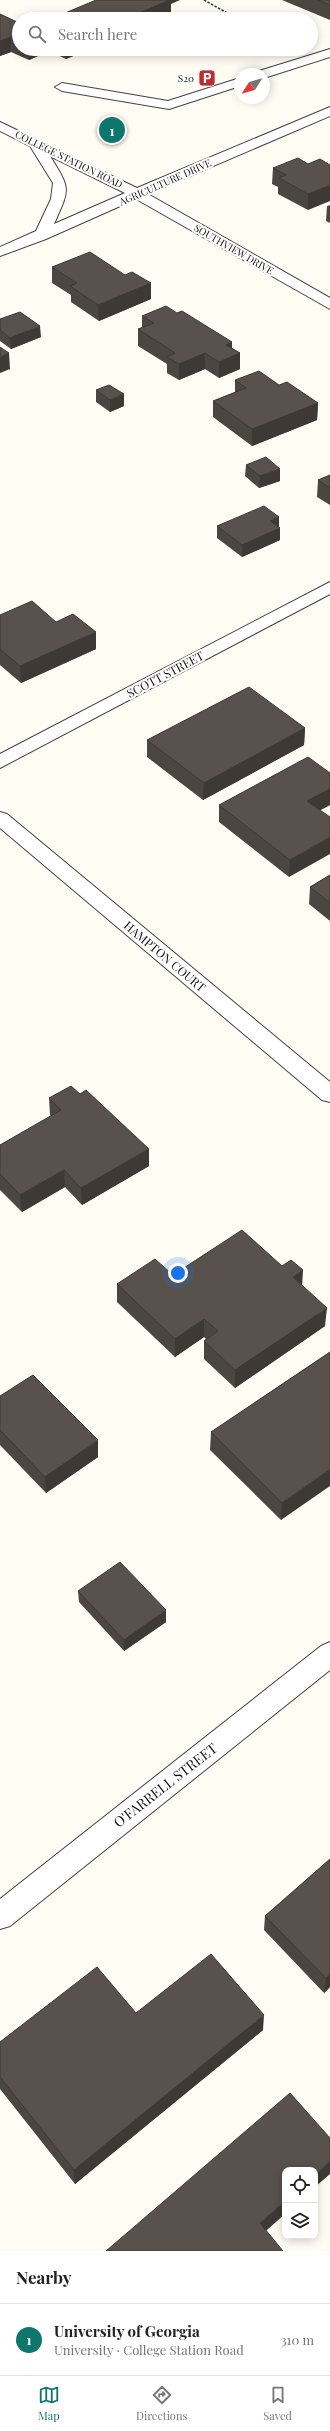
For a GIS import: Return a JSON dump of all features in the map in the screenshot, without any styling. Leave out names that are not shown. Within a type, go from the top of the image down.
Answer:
[{"type":"street","points":[[270,72],[330,52]]},
{"type":"street","points":[[62,87],[168,106],[234,84]]},
{"type":"street","name":"AGRICULTURE DRIVE","points":[[0,252],[41,236],[330,111]]},
{"type":"street","name":"COLLEGE STATION ROAD","points":[[0,126],[138,194]]},
{"type":"street","points":[[34,142],[60,183],[58,199],[41,236]]},
{"type":"street","name":"SOUTHVIEW DRIVE","points":[[138,194],[330,304]]},
{"type":"street","name":"SCOTT STREET","points":[[0,762],[330,586]]},
{"type":"street","name":"HAMPTON COURT","points":[[0,818],[330,1094]]},
{"type":"street","name":"O'FARRELL STREET","points":[[0,1916],[330,1654]]},
{"type":"path","points":[[204,0],[225,12]]},
{"type":"building","points":[[96,0],[170,0],[142,12],[68,12]]},
{"type":"building","points":[[318,0],[330,0],[330,5]]},
{"type":"building","points":[[0,14],[12,20],[12,38],[0,41]]},
{"type":"building","points":[[298,158],[308,164],[320,159],[330,165],[330,185],[308,194],[279,178],[286,175],[273,168]]},
{"type":"building","points":[[90,252],[125,275],[132,272],[151,283],[98,305],[70,286],[77,283],[52,267]]},
{"type":"building","points":[[166,306],[177,313],[182,311],[232,342],[226,345],[240,353],[219,362],[205,353],[179,364],[167,357],[175,353],[138,329],[154,323],[142,316]]},
{"type":"building","points":[[20,312],[40,326],[10,338],[0,330],[0,319]]},
{"type":"building","points":[[0,347],[9,353],[0,357]]},
{"type":"building","points":[[259,371],[279,385],[287,382],[318,403],[252,429],[213,401],[246,388],[235,380]]},
{"type":"building","points":[[109,385],[124,394],[110,400],[96,390]]},
{"type":"building","points":[[266,457],[280,469],[260,476],[246,465]]},
{"type":"building","points":[[330,475],[330,488],[318,480]]},
{"type":"building","points":[[264,506],[279,517],[270,521],[280,528],[242,545],[217,526]]},
{"type":"building","points":[[32,601],[56,622],[73,614],[96,632],[20,666],[0,649],[0,615]]},
{"type":"building","points":[[249,687],[305,728],[204,783],[147,740]]},
{"type":"building","points":[[308,757],[330,773],[330,789],[307,801],[330,817],[330,837],[290,860],[219,805]]},
{"type":"building","points":[[330,875],[330,903],[310,887]]},
{"type":"building","points":[[71,1086],[80,1094],[86,1090],[149,1149],[81,1188],[64,1170],[20,1195],[0,1174],[0,1145],[61,1110],[49,1098]]},
{"type":"building","points":[[242,1230],[282,1266],[291,1260],[303,1270],[293,1277],[327,1308],[235,1370],[204,1341],[218,1331],[204,1319],[175,1339],[117,1284],[155,1259],[173,1275]]},
{"type":"building","points":[[330,1352],[330,1469],[282,1503],[211,1432]]},
{"type":"building","points":[[33,1375],[98,1440],[45,1477],[0,1430],[0,1396]]},
{"type":"building","points":[[120,1562],[166,1610],[124,1640],[78,1591]]},
{"type":"building","points":[[330,1859],[330,1974],[326,1978],[265,1916]]},
{"type":"building","points":[[211,1954],[264,2015],[74,2170],[0,2077],[0,2042],[97,1967],[136,2013]]},
{"type":"building","points":[[290,2093],[330,2138],[330,2161],[318,2172],[318,2167],[282,2167],[282,2204],[260,2223],[283,2251],[106,2251]]},
{"type":"place","name":"S20","points":[[207,78]]},
{"type":"place","name":"University of Georgia","points":[[112,130]]}]
